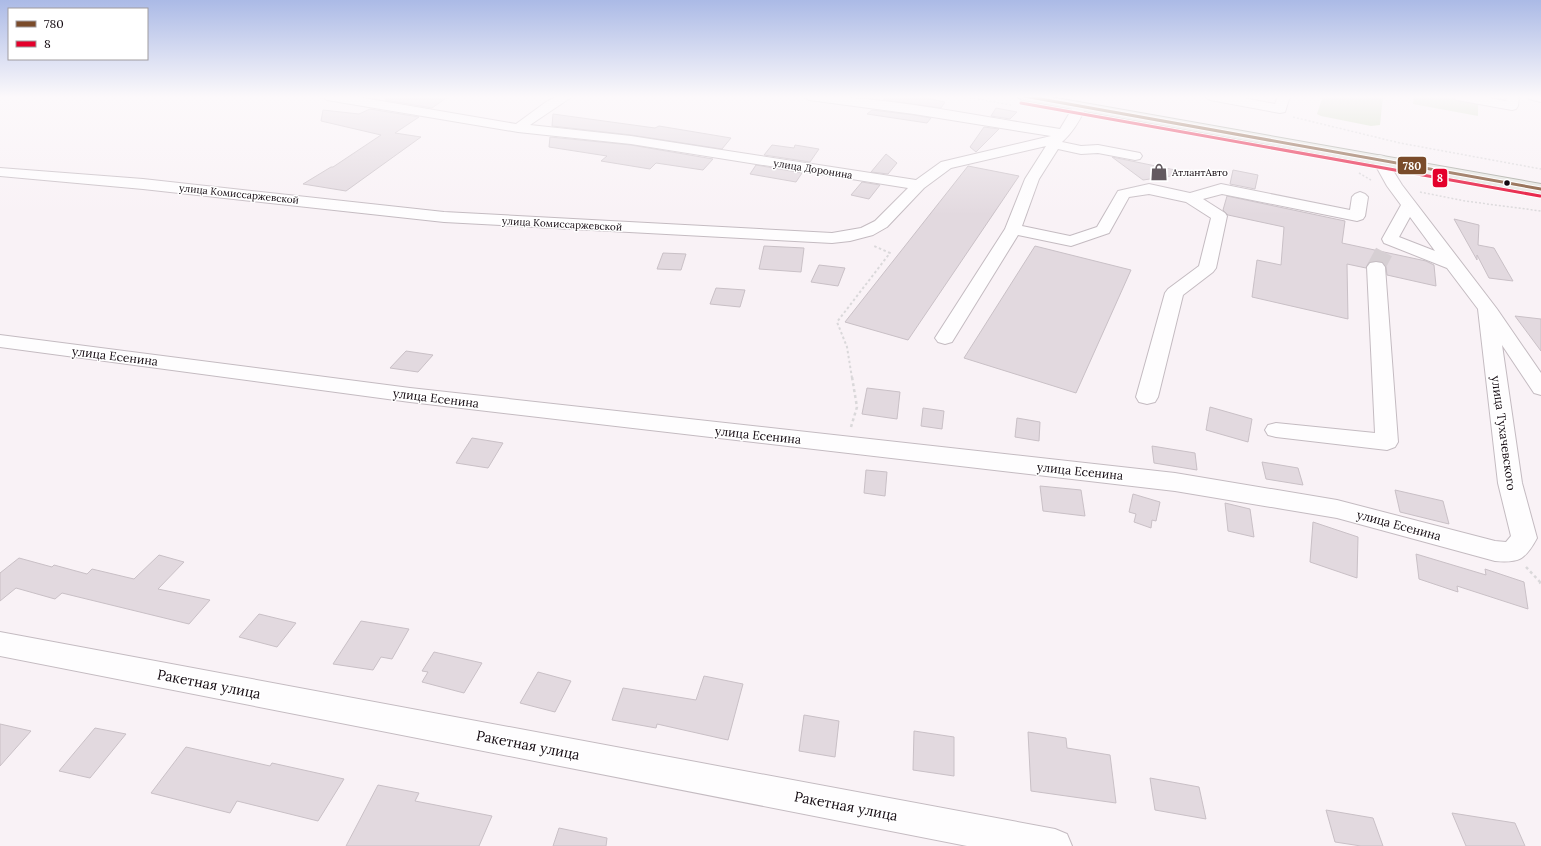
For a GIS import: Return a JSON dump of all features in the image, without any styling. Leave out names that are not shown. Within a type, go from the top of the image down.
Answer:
[{"type":"main road","points":[[1241,135],[1541,189]]},
{"type":"street","name":"улица Доронина","points":[[588,135],[630,140],[919,185]]},
{"type":"street","points":[[1041,135],[1058,139],[1081,150],[1098,149],[1135,156]]},
{"type":"street","points":[[945,338],[1013,229],[1032,179],[1061,135]]},
{"type":"street","name":"улица Комиссаржевской","points":[[0,172],[143,184],[444,217],[832,238],[867,232],[881,224],[919,185],[946,166],[1058,139]]},
{"type":"street","name":"улица Тухачевского","points":[[1379,160],[1395,186],[1487,309],[1541,388]]},
{"type":"street","points":[[1191,198],[1221,189],[1357,216],[1360,197]]},
{"type":"street","points":[[1013,229],[1071,241],[1103,230],[1123,194],[1149,190],[1191,198],[1219,216],[1207,268],[1174,293],[1147,397]]},
{"type":"street","points":[[1276,430],[1388,442],[1383,253],[1409,205]]},
{"type":"street","points":[[1383,253],[1453,264]]},
{"type":"street","name":"улица Тухачевского","points":[[1487,309],[1510,484],[1524,538],[1512,552]]},
{"type":"street","name":"улица Есенина","points":[[0,341],[410,395],[1183,483],[1337,509],[1495,551],[1512,552]]},
{"type":"street","name":"Ракетная улица","points":[[0,644],[1055,846]]},
{"type":"path","points":[[1369,135],[1400,143],[1541,169]]},
{"type":"path","points":[[1395,186],[1465,201],[1541,211]]},
{"type":"path","points":[[846,444],[857,407],[847,347],[837,322],[890,253],[850,236]]},
{"type":"building","points":[[380,135],[421,137],[346,191],[303,184],[333,167]]},
{"type":"building","points":[[634,135],[716,135],[731,138],[722,149]]},
{"type":"building","points":[[978,135],[993,135],[976,152],[970,147]]},
{"type":"building","points":[[550,137],[631,145],[713,159],[703,170],[656,163],[650,169],[601,161],[607,156],[549,147]]},
{"type":"building","points":[[772,145],[794,148],[795,145],[819,149],[810,162],[764,155]]},
{"type":"building","points":[[886,154],[897,163],[888,174],[871,172]]},
{"type":"building","points":[[1112,157],[1185,172],[1185,174],[1143,180]]},
{"type":"building","points":[[756,165],[802,173],[796,182],[750,174]]},
{"type":"building","points":[[968,166],[1019,176],[908,340],[845,322]]},
{"type":"building","points":[[1233,170],[1258,175],[1255,189],[1230,184]]},
{"type":"building","points":[[862,182],[880,185],[869,199],[851,195]]},
{"type":"building","points":[[1227,196],[1345,221],[1342,243],[1426,261],[1434,265],[1436,286],[1387,275],[1386,267],[1383,262],[1376,261],[1369,262],[1366,268],[1347,264],[1348,319],[1252,297],[1257,260],[1281,265],[1284,227],[1228,215],[1223,210]]},
{"type":"building","points":[[1454,219],[1479,225],[1478,245],[1494,248],[1513,281],[1489,278],[1477,255],[1477,260]]},
{"type":"building","points":[[764,246],[804,248],[801,272],[759,269]]},
{"type":"building","points":[[1035,246],[1131,270],[1076,393],[964,358]]},
{"type":"building","points":[[663,253],[686,254],[681,270],[657,269]]},
{"type":"building","points":[[819,265],[845,268],[838,286],[811,282]]},
{"type":"building","points":[[716,288],[745,290],[740,307],[710,304]]},
{"type":"building","points":[[1515,316],[1541,319],[1541,351]]},
{"type":"building","points":[[406,351],[433,355],[418,372],[390,368]]},
{"type":"building","points":[[867,388],[900,392],[897,419],[862,414]]},
{"type":"building","points":[[1210,407],[1252,419],[1248,442],[1206,430]]},
{"type":"building","points":[[923,408],[944,411],[942,429],[921,426]]},
{"type":"building","points":[[1017,418],[1040,422],[1039,441],[1015,437]]},
{"type":"building","points":[[472,438],[503,443],[488,468],[456,463]]},
{"type":"building","points":[[1152,446],[1195,453],[1197,470],[1154,463]]},
{"type":"building","points":[[1262,462],[1298,468],[1303,485],[1266,479]]},
{"type":"building","points":[[866,470],[887,472],[885,496],[864,493]]},
{"type":"building","points":[[1040,486],[1081,490],[1085,516],[1043,511]]},
{"type":"building","points":[[1395,490],[1443,501],[1449,524],[1400,512]]},
{"type":"building","points":[[1133,494],[1160,502],[1156,521],[1152,520],[1151,528],[1134,522],[1136,514],[1129,512]]},
{"type":"building","points":[[1225,503],[1250,509],[1254,537],[1228,531]]},
{"type":"building","points":[[1313,522],[1358,537],[1357,578],[1310,562]]},
{"type":"building","points":[[1416,554],[1486,575],[1485,569],[1524,582],[1528,609],[1457,586],[1458,592],[1419,579]]},
{"type":"building","points":[[159,555],[184,562],[158,589],[210,600],[189,624],[62,593],[55,599],[16,588],[0,601],[0,573],[19,558],[52,567],[54,565],[87,574],[92,569],[134,579]]},
{"type":"building","points":[[259,614],[296,623],[277,647],[239,637]]},
{"type":"building","points":[[361,621],[409,629],[392,659],[381,657],[373,670],[333,664]]},
{"type":"building","points":[[434,652],[482,663],[464,693],[422,682],[428,672],[422,671]]},
{"type":"building","points":[[538,672],[571,681],[555,712],[520,703]]},
{"type":"building","points":[[704,676],[743,684],[728,740],[657,724],[656,728],[612,720],[623,688],[696,700]]},
{"type":"building","points":[[804,715],[839,721],[835,757],[799,751]]},
{"type":"building","points":[[0,724],[31,731],[0,766]]},
{"type":"building","points":[[95,728],[126,734],[90,778],[59,771]]},
{"type":"building","points":[[914,731],[954,737],[954,776],[913,770]]},
{"type":"building","points":[[1028,732],[1066,738],[1067,748],[1110,755],[1116,803],[1031,791]]},
{"type":"building","points":[[186,747],[270,766],[272,763],[344,779],[318,821],[237,801],[230,813],[151,793]]},
{"type":"building","points":[[1150,778],[1199,787],[1206,819],[1155,810]]},
{"type":"building","points":[[378,785],[419,793],[415,801],[492,816],[479,846],[346,846]]},
{"type":"building","points":[[1326,810],[1373,818],[1383,846],[1361,846],[1335,842]]},
{"type":"building","points":[[1452,813],[1515,823],[1525,846],[1466,846]]},
{"type":"building","points":[[559,828],[607,838],[606,846],[553,846]]},
{"type":"tunnel","points":[[1376,267],[1384,252]]},
{"type":"transit line","name":"8","points":[[1202,135],[1540,196]]},
{"type":"transit line","name":"780","points":[[1243,135],[1541,189]]},
{"type":"place","name":"АтлантАвто","points":[[1159,172]]}]
